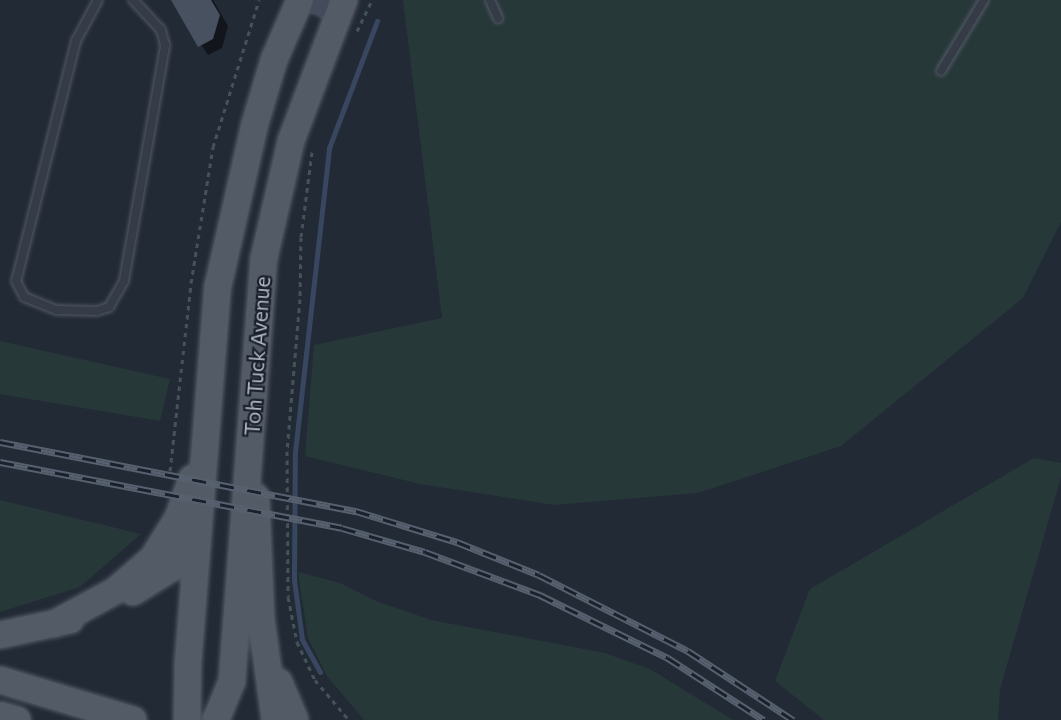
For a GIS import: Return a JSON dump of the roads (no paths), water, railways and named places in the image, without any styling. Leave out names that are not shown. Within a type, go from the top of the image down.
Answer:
[{"type":"main road","name":"Toh Tuck Avenue","points":[[187,720],[198,524],[218,286],[238,183],[274,60],[300,0]]},
{"type":"main road","name":"Toh Tuck Avenue","points":[[216,720],[232,681],[241,531],[251,443],[258,304],[264,258],[291,141],[341,5]]},
{"type":"main road","points":[[54,624],[115,591],[153,558],[178,518],[204,443]]},
{"type":"main road","points":[[251,443],[261,618],[275,720]]},
{"type":"main road","points":[[0,635],[54,624],[114,604],[173,568],[190,553],[198,524]]},
{"type":"main road","points":[[261,618],[280,685],[295,720]]},
{"type":"main road","points":[[0,680],[134,720]]},
{"type":"main road","points":[[0,715],[16,720]]},
{"type":"street","points":[[313,0],[341,5]]},
{"type":"lane","points":[[98,0],[76,40],[16,281],[24,297],[57,310],[97,311],[109,306],[124,281],[165,45],[160,30],[133,0]]},
{"type":"lane","points":[[490,0],[498,18]]},
{"type":"lane","points":[[941,71],[984,0]]},
{"type":"waterway","points":[[320,672],[302,639],[294,580],[295,452],[329,148],[377,21]]},
{"type":"railway","points":[[0,442],[356,511],[457,542],[539,575],[688,651],[793,720]]},
{"type":"railway","points":[[0,462],[342,528],[425,552],[540,595],[668,658],[764,720]]}]
